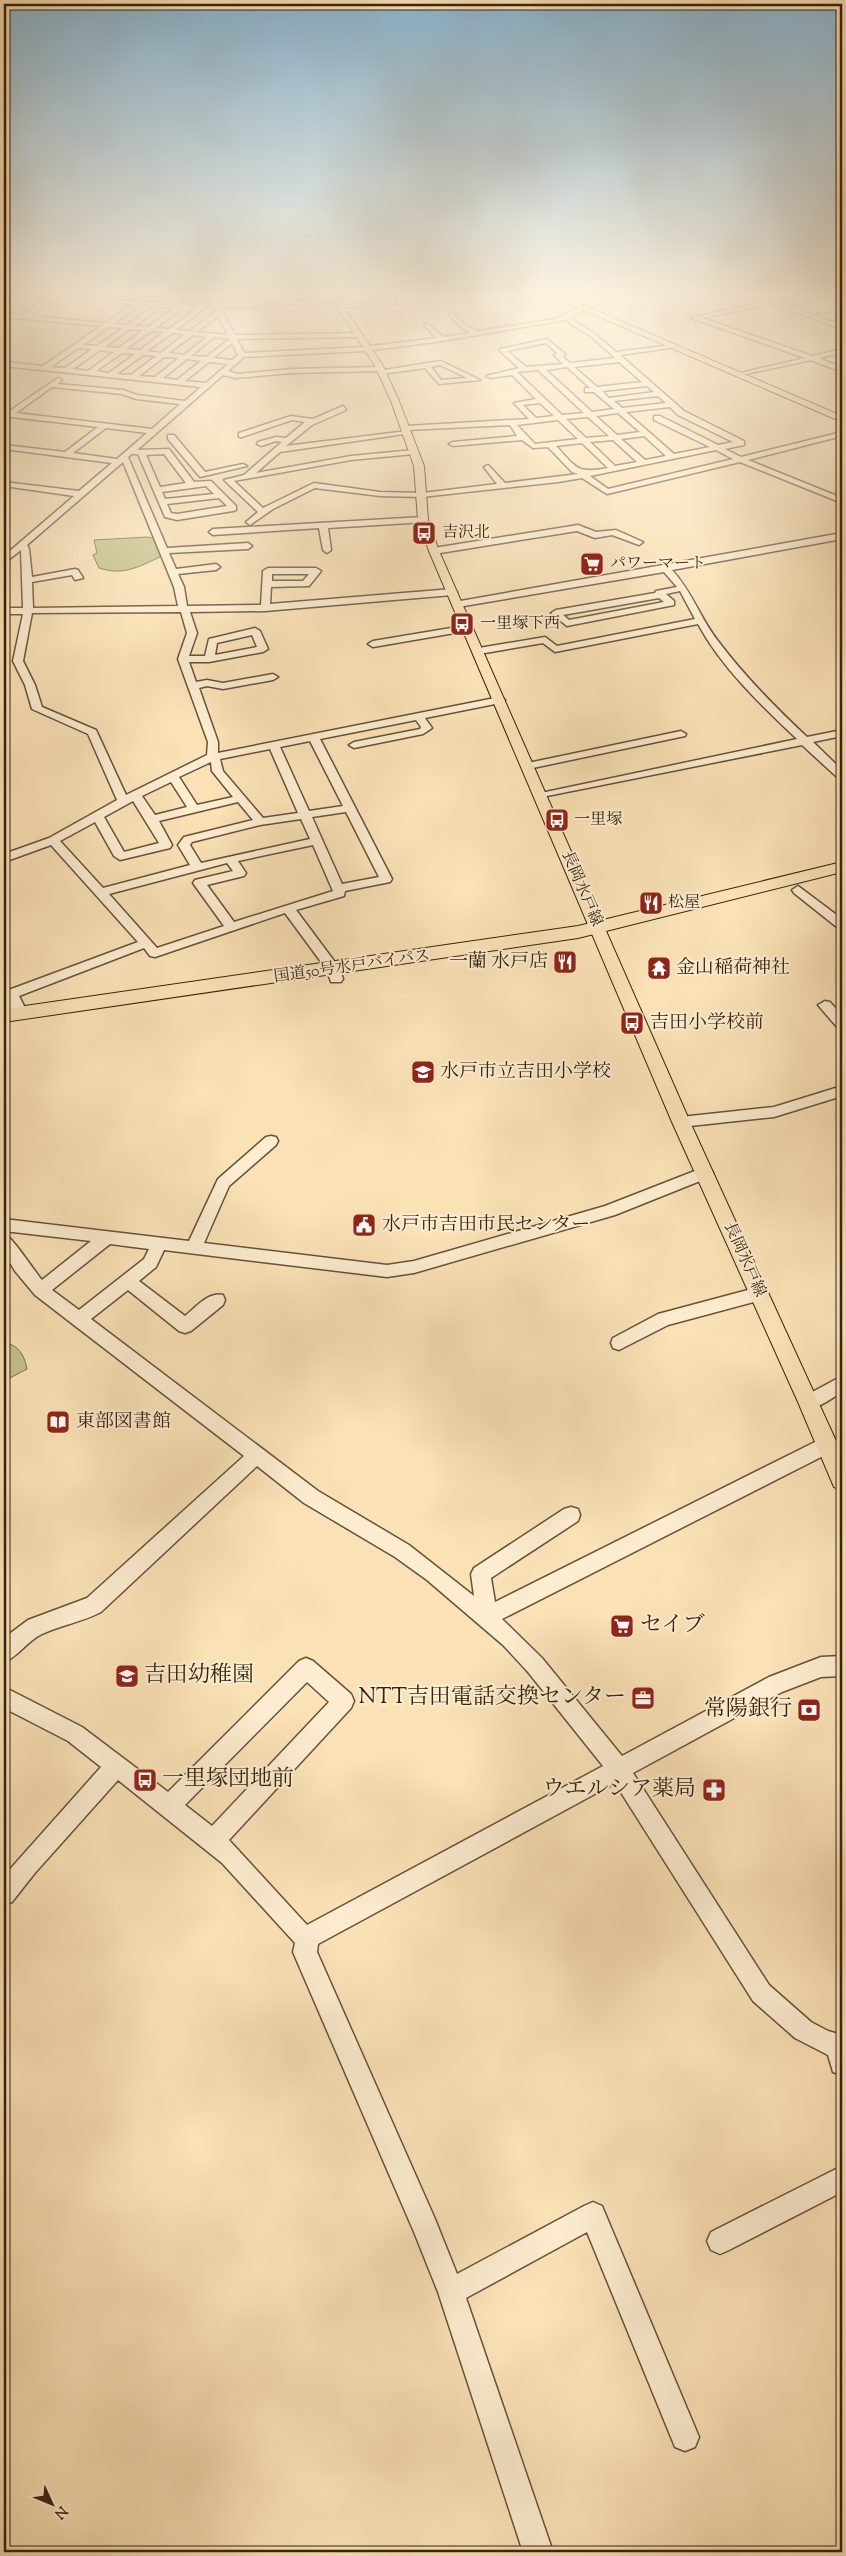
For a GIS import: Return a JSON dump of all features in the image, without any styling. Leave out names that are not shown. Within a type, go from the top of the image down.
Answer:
[{"type":"highway","name":"国道50号水戸バイパス","points":[[600,933],[842,867]]},
{"type":"highway","name":"国道50号水戸バイパス","points":[[8,1018],[335,974],[495,957],[842,879]]},
{"type":"main road","name":"長岡水戸線","points":[[400,415],[420,472],[423,520],[434,551],[479,651],[681,1122],[809,1402],[842,1480]]},
{"type":"street","points":[[4,560],[172,415]]},
{"type":"street","points":[[276,415],[313,421]]},
{"type":"street","points":[[248,475],[313,421],[326,415]]},
{"type":"street","points":[[530,415],[534,420]]},
{"type":"street","points":[[277,450],[406,431],[512,423],[578,415]]},
{"type":"street","points":[[591,415],[643,463]]},
{"type":"street","points":[[633,415],[695,438],[740,459],[842,501]]},
{"type":"street","points":[[645,420],[669,415]]},
{"type":"street","points":[[250,522],[263,512],[314,485],[380,494],[422,495],[585,475],[741,443],[686,415]]},
{"type":"street","points":[[5,416],[153,431]]},
{"type":"street","points":[[561,417],[614,468]]},
{"type":"street","points":[[242,435],[291,418]]},
{"type":"street","points":[[645,420],[645,434]]},
{"type":"street","points":[[512,423],[533,446],[645,434],[672,457]]},
{"type":"street","points":[[66,455],[104,426]]},
{"type":"street","points":[[550,444],[575,470],[585,475],[607,492],[842,434]]},
{"type":"street","points":[[171,437],[203,475],[262,462]]},
{"type":"street","points":[[453,444],[524,438]]},
{"type":"street","points":[[656,443],[695,438]]},
{"type":"street","points":[[261,444],[276,439],[288,441]]},
{"type":"street","points":[[4,448],[66,455],[124,456],[166,451],[187,476],[191,485]]},
{"type":"street","points":[[263,512],[228,480],[351,458],[414,452]]},
{"type":"street","points":[[144,453],[142,454],[168,515],[178,517],[233,508],[208,483],[158,490]]},
{"type":"street","points":[[124,456],[179,587],[180,603],[192,633],[183,659],[213,742],[212,757],[217,762],[218,771],[260,822]]},
{"type":"street","points":[[657,460],[680,475]]},
{"type":"street","points":[[488,467],[502,485]]},
{"type":"street","points":[[4,484],[70,489],[80,494]]},
{"type":"street","points":[[163,502],[219,496]]},
{"type":"street","points":[[213,532],[423,520]]},
{"type":"street","points":[[323,526],[327,550]]},
{"type":"street","points":[[434,551],[578,528],[595,535],[612,532],[639,542]]},
{"type":"street","points":[[4,611],[28,609],[184,610],[265,608],[455,598],[666,569],[842,536]]},
{"type":"street","points":[[22,544],[25,548],[30,580],[28,609],[18,661],[30,685],[37,709],[92,732],[124,801]]},
{"type":"street","points":[[163,552],[248,546]]},
{"type":"street","points":[[171,568],[194,558]]},
{"type":"street","points":[[171,568],[216,567]]},
{"type":"street","points":[[666,569],[683,588],[712,640],[773,712],[806,740],[842,776]]},
{"type":"street","points":[[265,608],[267,584],[268,572],[316,571],[306,584],[267,584]]},
{"type":"street","points":[[30,580],[75,572],[78,578]]},
{"type":"street","points":[[661,595],[659,593],[683,588]]},
{"type":"street","points":[[661,595],[671,604],[567,623],[556,613],[661,595]]},
{"type":"street","points":[[479,651],[545,640],[555,649],[700,621]]},
{"type":"street","points":[[374,644],[469,628]]},
{"type":"street","points":[[183,659],[209,659],[262,649],[255,631],[212,640],[209,659]]},
{"type":"street","points":[[193,686],[207,683],[223,686],[273,677]]},
{"type":"street","points":[[4,858],[53,840],[135,795],[212,757],[500,700]]},
{"type":"street","points":[[354,745],[423,731],[427,728],[418,716]]},
{"type":"street","points":[[346,730],[361,758]]},
{"type":"street","points":[[540,796],[842,732]]},
{"type":"street","points":[[528,766],[681,734]]},
{"type":"street","points":[[313,736],[386,879],[338,889]]},
{"type":"street","points":[[53,840],[155,953],[288,908],[340,893],[272,744]]},
{"type":"street","points":[[173,776],[194,809]]},
{"type":"street","points":[[98,816],[120,856],[166,845],[152,819],[135,795]]},
{"type":"street","points":[[152,819],[242,798]]},
{"type":"street","points":[[198,868],[184,845],[188,839],[260,822],[350,808]]},
{"type":"street","points":[[100,893],[230,859],[316,841]]},
{"type":"street","points":[[230,859],[240,873],[199,883],[231,927]]},
{"type":"street","points":[[798,890],[842,925]]},
{"type":"street","points":[[288,908],[335,974]]},
{"type":"street","points":[[8,1018],[17,1006],[11,994],[146,943]]},
{"type":"street","points":[[826,1005],[842,1024]]},
{"type":"street","points":[[681,1122],[774,1112],[842,1091]]},
{"type":"street","points":[[194,1248],[223,1182],[271,1141]]},
{"type":"street","points":[[4,1225],[387,1271],[414,1267],[609,1211],[705,1173]]},
{"type":"street","points":[[41,1290],[106,1238]]},
{"type":"street","points":[[4,1240],[21,1267],[41,1290],[311,1497],[427,1569],[487,1616],[535,1665],[618,1768],[761,1993],[804,2030],[841,2052]]},
{"type":"street","points":[[79,1319],[150,1263],[159,1244]]},
{"type":"street","points":[[128,1280],[185,1326],[217,1300]]},
{"type":"street","points":[[619,1343],[664,1319],[759,1294]]},
{"type":"street","points":[[809,1402],[842,1383]]},
{"type":"street","points":[[487,1616],[827,1445]]},
{"type":"street","points":[[4,1652],[24,1633],[36,1627],[82,1613],[94,1605],[257,1455]]},
{"type":"street","points":[[487,1616],[481,1574],[571,1515]]},
{"type":"street","points":[[4,1697],[76,1734],[214,1841],[256,1883],[299,1933],[307,1936],[317,1933],[618,1768],[776,1684],[821,1667],[842,1666]]},
{"type":"street","points":[[169,1806],[306,1668],[344,1701],[214,1841]]},
{"type":"street","points":[[4,1894],[26,1866],[116,1765]]},
{"type":"street","points":[[307,1936],[305,1952],[398,2160],[451,2292],[538,2552]]},
{"type":"street","points":[[720,2241],[842,2179]]},
{"type":"street","points":[[451,2292],[593,2215],[685,2437]]},
{"type":"shaded area","points":[[148,537],[155,539],[162,554],[160,557],[123,571],[99,568],[93,555],[97,553],[94,540]]},
{"type":"shaded area","points":[[4,1342],[20,1351],[27,1369],[4,1381]]},
{"type":"place","name":"吉沢北","points":[[424,533]]},
{"type":"place","name":"パワーマート","points":[[592,564]]},
{"type":"place","name":"一里塚下西","points":[[462,624]]},
{"type":"place","name":"一里塚","points":[[557,820]]},
{"type":"place","name":"松屋","points":[[651,903]]},
{"type":"place","name":"一蘭 水戸店","points":[[565,962]]},
{"type":"place","name":"金山稲荷神社","points":[[659,968]]},
{"type":"place","name":"吉田小学校前","points":[[632,1023]]},
{"type":"place","name":"水戸市立吉田小学校","points":[[423,1072]]},
{"type":"place","name":"水戸市吉田市民センター","points":[[364,1225]]},
{"type":"place","name":"東部図書館","points":[[58,1422]]},
{"type":"place","name":"セイブ","points":[[622,1626]]},
{"type":"place","name":"吉田幼稚園","points":[[127,1676]]},
{"type":"place","name":"NTT吉田電話交換センター","points":[[643,1698]]},
{"type":"place","name":"常陽銀行","points":[[809,1710]]},
{"type":"place","name":"一里塚団地前","points":[[145,1780]]},
{"type":"place","name":"ウエルシア薬局","points":[[714,1790]]}]
